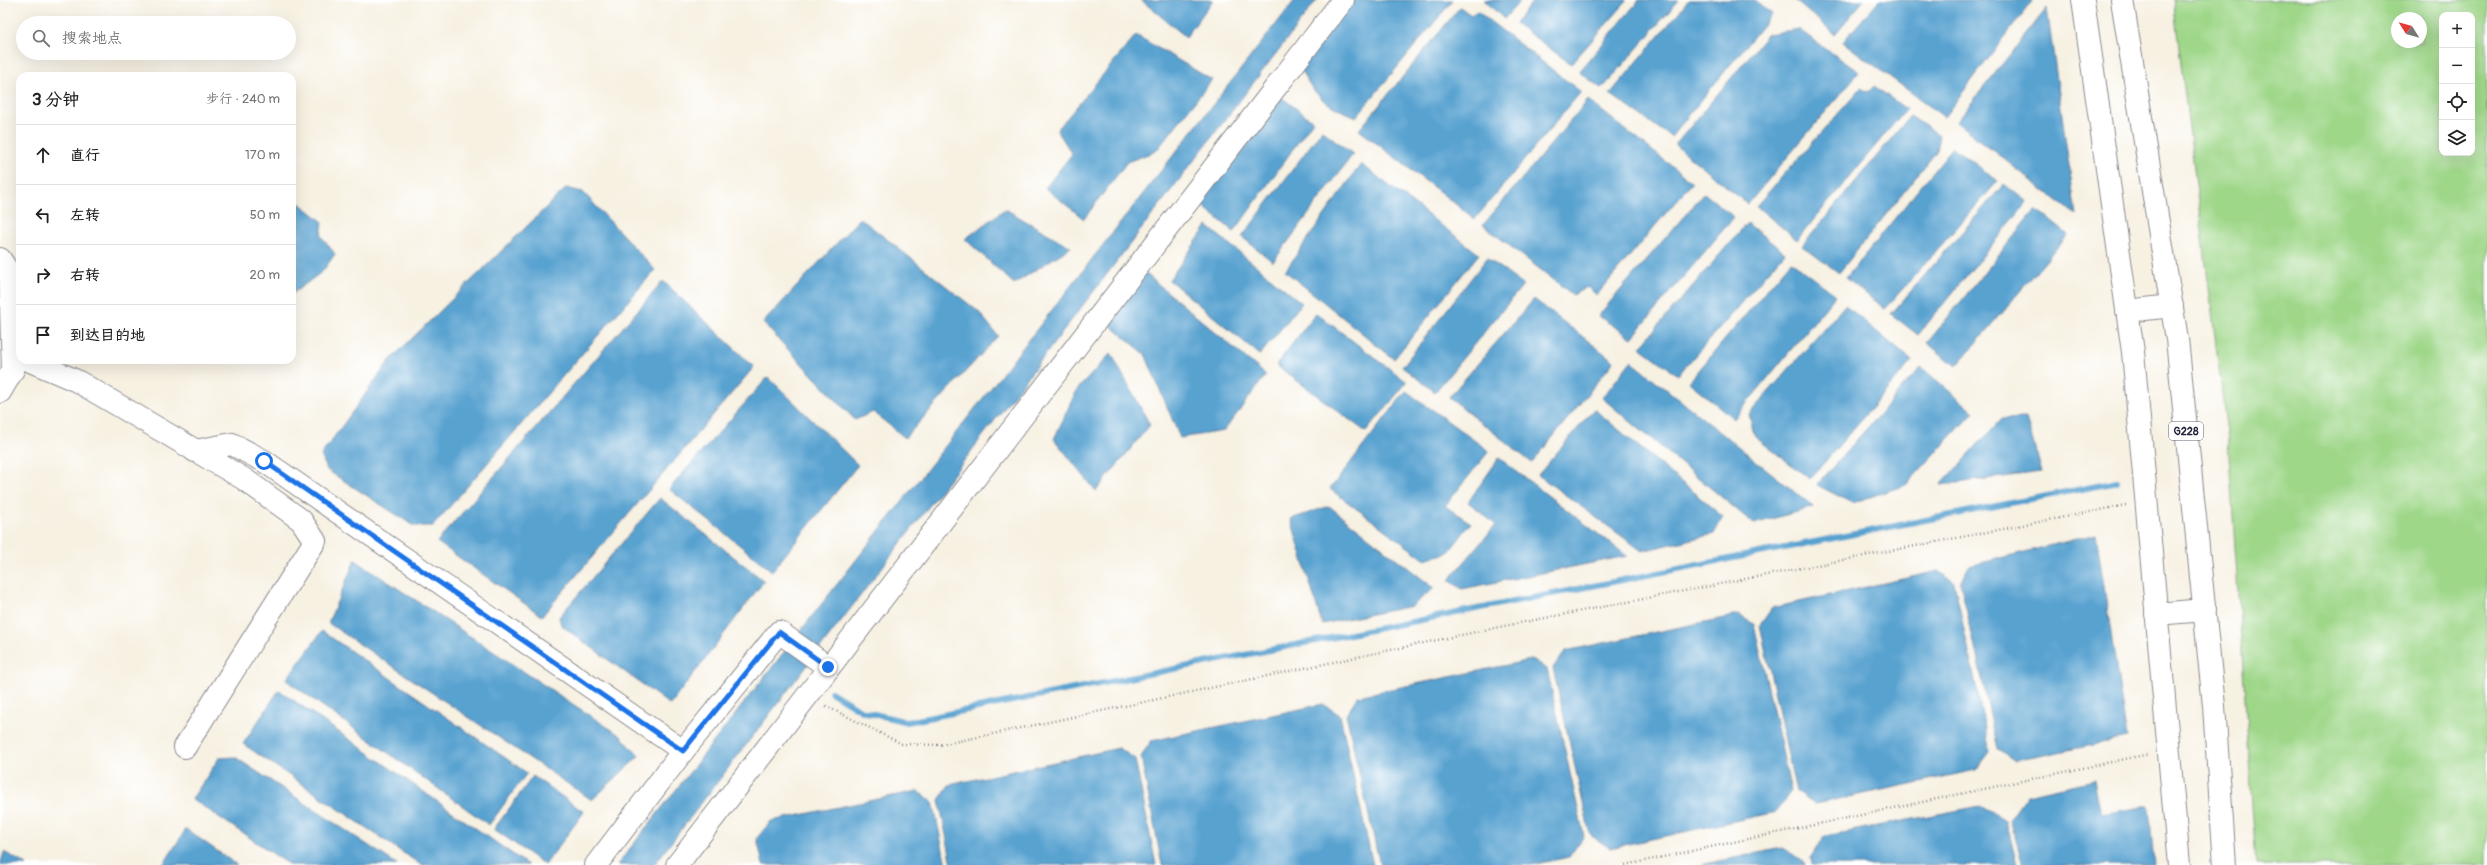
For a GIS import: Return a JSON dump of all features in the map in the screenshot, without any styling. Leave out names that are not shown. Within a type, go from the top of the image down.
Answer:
[{"type":"main road","points":[[677,865],[1343,0]]},
{"type":"main road","points":[[2083,0],[2127,311],[2179,865]]},
{"type":"main road","name":"G228","points":[[2122,0],[2172,306],[2205,610],[2214,706],[2225,865]]},
{"type":"main road","points":[[0,259],[10,274],[16,323]]},
{"type":"main road","points":[[2127,311],[2172,306]]},
{"type":"main road","points":[[0,392],[16,364]]},
{"type":"main road","points":[[38,364],[77,381],[244,479],[301,520],[315,541],[185,747]]},
{"type":"main road","points":[[195,451],[232,444],[264,461],[683,751]]},
{"type":"main road","points":[[2156,614],[2205,610]]},
{"type":"main road","points":[[596,865],[683,751],[779,632],[828,667]]},
{"type":"path","points":[[806,696],[902,744],[940,744],[1512,624],[2146,501]]},
{"type":"path","points":[[1625,865],[2169,750]]},
{"type":"green space","points":[[2173,0],[2487,0],[2487,865],[2256,865],[2228,441]]},
{"type":"water","points":[[1141,0],[1213,0],[1186,37]]},
{"type":"water","points":[[1295,0],[1317,0],[654,865],[617,865]]},
{"type":"water","points":[[1353,0],[1453,0],[1356,117],[1336,108],[1322,99],[1316,93],[1299,67]]},
{"type":"water","points":[[1484,0],[1521,0],[1504,19]]},
{"type":"water","points":[[1534,0],[1628,0],[1571,64],[1515,23]]},
{"type":"water","points":[[1639,0],[1679,0],[1602,89],[1579,72]]},
{"type":"water","points":[[1689,0],[1755,0],[1772,14],[1671,137],[1610,94]]},
{"type":"water","points":[[1794,0],[1864,0],[1835,34]]},
{"type":"water","points":[[1879,0],[2033,0],[1944,117],[1843,42]]},
{"type":"water","points":[[1460,7],[1471,15],[1477,11],[1581,92],[1475,219],[1359,130]]},
{"type":"water","points":[[2047,8],[2076,215],[1956,122]]},
{"type":"water","points":[[1798,29],[1859,72],[1748,204],[1675,145],[1768,34]]},
{"type":"water","points":[[1136,35],[1212,80],[1156,151],[1127,162],[1084,219],[1045,188],[1072,154],[1057,130]]},
{"type":"water","points":[[1874,86],[1906,109],[1797,240],[1756,206],[1861,88],[1868,92]]},
{"type":"water","points":[[1277,94],[1313,121],[1234,232],[1199,203]]},
{"type":"water","points":[[1588,100],[1692,182],[1597,295],[1587,287],[1573,295],[1483,225]]},
{"type":"water","points":[[1910,116],[1939,135],[1936,152],[1839,273],[1802,246]]},
{"type":"water","points":[[1322,130],[1353,154],[1273,262],[1242,237]]},
{"type":"water","points":[[1953,147],[1998,181],[1885,309],[1846,278]]},
{"type":"water","points":[[1361,164],[1479,254],[1394,359],[1285,271]]},
{"type":"water","points":[[2004,184],[2027,202],[1918,335],[1891,314]]},
{"type":"water","points":[[566,188],[583,192],[655,270],[433,526],[414,526],[327,470],[321,455],[390,360]]},
{"type":"water","points":[[1704,193],[1734,217],[1632,338],[1598,316]]},
{"type":"water","points":[[296,201],[323,222],[321,236],[335,254],[323,271],[296,291]]},
{"type":"water","points":[[1005,209],[1071,247],[1014,284],[965,239]]},
{"type":"water","points":[[2036,209],[2068,235],[1956,366],[1927,343]]},
{"type":"water","points":[[860,218],[979,312],[998,336],[905,438],[873,412],[855,420],[763,323]]},
{"type":"water","points":[[1747,223],[1785,253],[1678,375],[1640,347]]},
{"type":"water","points":[[1207,226],[1302,303],[1260,355],[1169,280]]},
{"type":"water","points":[[1487,258],[1523,285],[1435,392],[1402,367]]},
{"type":"water","points":[[1791,261],[1836,295],[1734,419],[1689,382]]},
{"type":"water","points":[[1145,273],[1266,375],[1224,431],[1180,438],[1145,354],[1105,321]]},
{"type":"water","points":[[663,281],[754,367],[542,616],[437,542]]},
{"type":"water","points":[[1534,299],[1614,361],[1532,463],[1449,397]]},
{"type":"water","points":[[1845,305],[1912,361],[1810,479],[1755,437],[1749,414]]},
{"type":"water","points":[[1316,313],[1407,382],[1366,432],[1276,365]]},
{"type":"water","points":[[1111,353],[1150,425],[1096,491],[1054,439],[1076,391]]},
{"type":"water","points":[[1631,361],[1814,507],[1754,524],[1602,398]]},
{"type":"water","points":[[1921,367],[1974,412],[1906,485],[1852,503],[1817,485]]},
{"type":"water","points":[[768,377],[858,465],[772,571],[669,489]]},
{"type":"water","points":[[1406,391],[1489,451],[1445,506],[1471,523],[1448,553],[1424,559],[1330,489]]},
{"type":"water","points":[[1594,409],[1723,517],[1714,534],[1642,551],[1538,475]]},
{"type":"water","points":[[2026,418],[2042,472],[1941,485],[2001,419]]},
{"type":"water","points":[[1499,458],[1627,556],[1462,589],[1449,580],[1496,525],[1468,502]]},
{"type":"water","points":[[660,498],[764,581],[670,705],[561,625],[559,617]]},
{"type":"water","points":[[1329,506],[1434,588],[1412,606],[1322,624],[1291,519]]},
{"type":"water","points":[[2096,534],[2127,738],[2015,761],[1998,749],[1960,582],[1969,566]]},
{"type":"water","points":[[355,560],[621,736],[639,756],[592,800],[328,623]]},
{"type":"water","points":[[1938,571],[1954,582],[1990,752],[1976,770],[1816,804],[1796,792],[1760,625],[1772,608]]},
{"type":"water","points":[[1738,615],[1754,624],[1791,791],[1776,812],[1610,848],[1590,835],[1553,668],[1565,651]]},
{"type":"water","points":[[322,631],[527,773],[489,825],[286,680]]},
{"type":"water","points":[[1531,660],[1547,669],[1584,836],[1569,857],[1531,865],[1380,865],[1346,714],[1358,696]]},
{"type":"water","points":[[279,690],[528,865],[421,865],[243,744]]},
{"type":"water","points":[[1323,704],[1340,715],[1373,865],[1162,865],[1141,757],[1151,741]]},
{"type":"water","points":[[1119,748],[1135,759],[1156,865],[952,865],[939,800],[949,785]]},
{"type":"water","points":[[235,757],[398,865],[290,865],[192,799],[219,758]]},
{"type":"water","points":[[533,776],[584,812],[545,865],[494,829]]},
{"type":"water","points":[[2094,780],[2101,814],[2149,806],[2154,865],[2023,865],[2010,819],[2027,795]]},
{"type":"water","points":[[917,791],[933,802],[946,865],[763,865],[757,838],[771,821]]},
{"type":"water","points":[[1980,806],[2006,820],[2017,865],[1811,865],[1810,858],[1825,836]]},
{"type":"water","points":[[186,829],[237,865],[163,865]]},
{"type":"water","points":[[1782,848],[1804,861],[1805,865],[1700,865]]},
{"type":"water","points":[[4,852],[27,865],[0,865]]},
{"type":"waterway","points":[[831,692],[862,711],[907,722],[2117,482]]},
{"type":"route","points":[[264,461],[683,751],[779,632],[828,667]]}]
